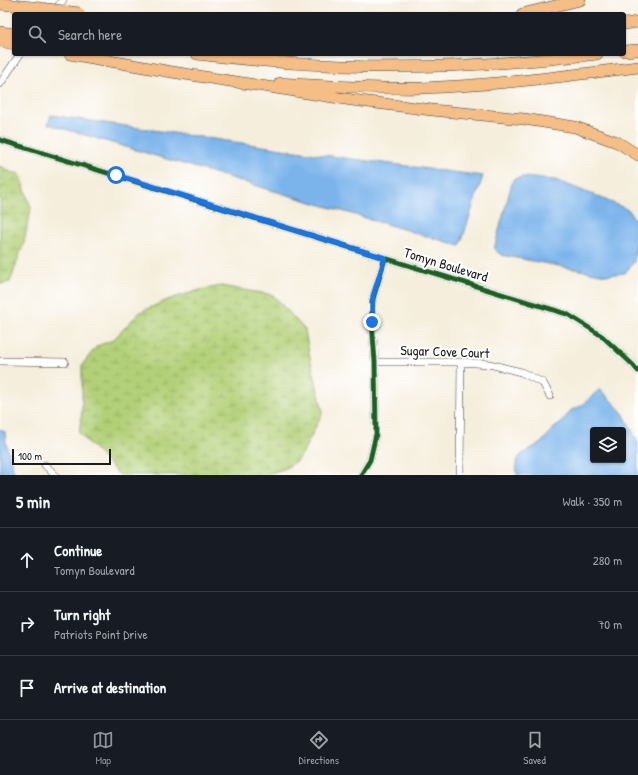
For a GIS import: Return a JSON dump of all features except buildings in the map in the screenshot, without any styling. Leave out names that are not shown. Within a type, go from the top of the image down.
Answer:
[{"type":"highway","points":[[530,12],[580,0]]},
{"type":"highway","points":[[0,4],[68,12]]},
{"type":"highway","points":[[626,24],[638,22]]},
{"type":"highway","points":[[626,51],[638,50]]},
{"type":"highway","points":[[81,56],[172,72],[352,100],[524,119],[574,127],[617,142],[638,155]]},
{"type":"highway","points":[[215,56],[280,63],[373,66],[468,65],[535,61],[579,56]]},
{"type":"highway","points":[[172,72],[259,81],[352,88],[423,88],[503,83],[638,67]]},
{"type":"street","points":[[54,12],[63,0]]},
{"type":"street","points":[[0,84],[19,56]]},
{"type":"street","name":"Tomyn Boulevard","points":[[0,140],[567,314],[602,336],[633,365],[638,372]]},
{"type":"street","points":[[361,475],[370,460],[376,434],[372,302],[385,258]]},
{"type":"street","points":[[0,361],[65,362]]},
{"type":"street","name":"Sugar Cove Court","points":[[375,362],[461,362],[490,364],[521,372],[543,383],[550,396]]},
{"type":"street","points":[[460,475],[461,362]]},
{"type":"street","points":[[45,465],[55,475]]},
{"type":"green space","points":[[0,166],[11,172],[20,174],[31,208],[24,242],[10,282],[0,284]]},
{"type":"green space","points":[[221,286],[273,295],[305,330],[323,412],[300,458],[286,468],[264,475],[119,475],[79,433],[82,412],[82,365],[97,346],[113,340],[140,312],[170,299],[200,290]]},
{"type":"water","points":[[51,115],[323,155],[483,176],[460,246],[48,124]]},
{"type":"water","points":[[523,177],[555,180],[629,210],[637,224],[637,240],[634,262],[625,273],[606,275],[501,255],[494,249],[513,179]]},
{"type":"water","points":[[600,389],[623,413],[638,442],[638,475],[517,475],[516,461],[522,454],[541,443],[554,428],[560,424],[571,410],[581,406]]},
{"type":"water","points":[[0,429],[5,432],[6,443],[15,475],[0,475]]},
{"type":"cycle path","points":[[0,140],[567,314],[602,336],[638,371]]},
{"type":"cycle path","points":[[361,475],[370,460],[376,434],[372,302],[385,258]]},
{"type":"route","points":[[116,175],[385,258],[373,296],[372,322]]}]
